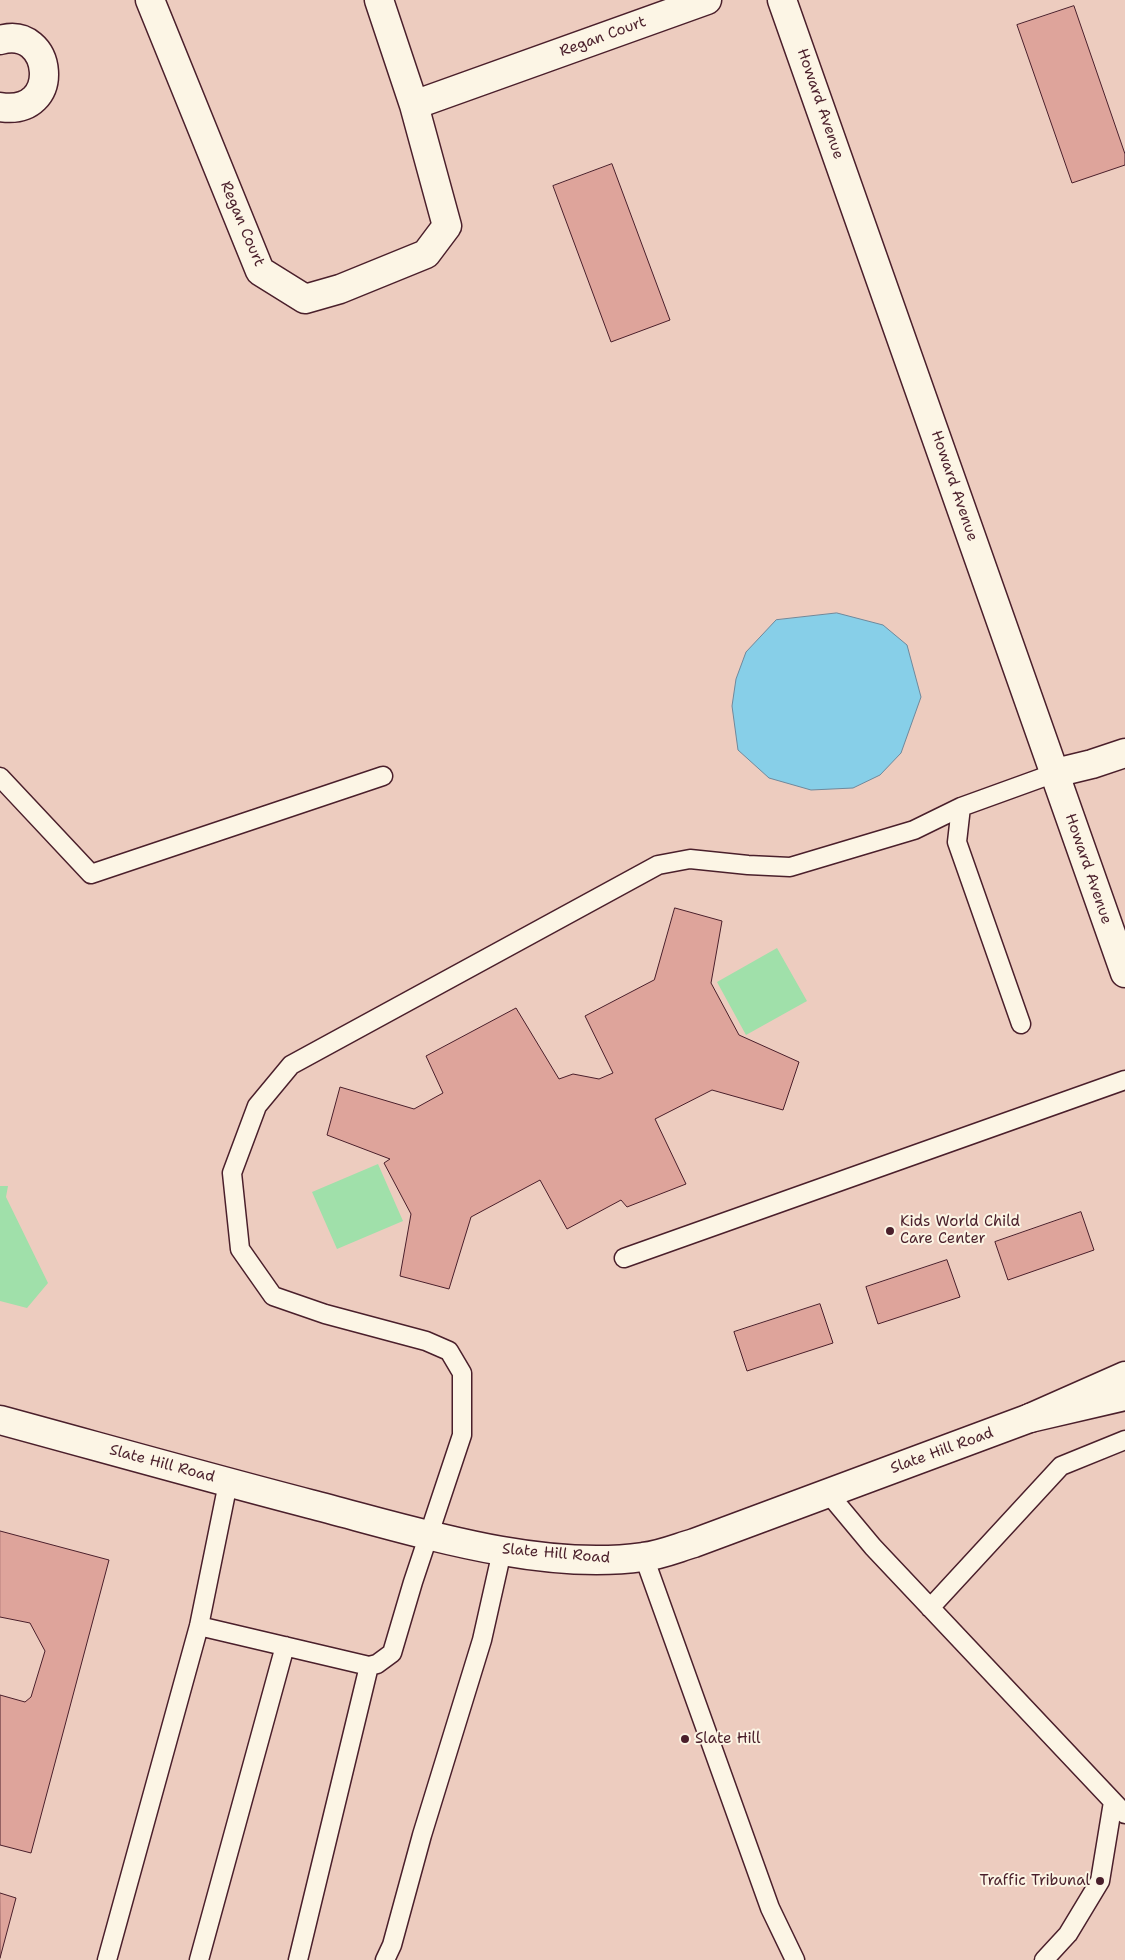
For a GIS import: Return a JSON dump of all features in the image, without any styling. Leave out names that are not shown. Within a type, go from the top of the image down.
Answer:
[{"type":"street","name":"Regan Court","points":[[150,0],[260,271],[305,298],[340,289],[426,254],[447,226],[414,105],[379,0]]},
{"type":"street","name":"Regan Court","points":[[414,105],[706,0]]},
{"type":"street","name":"Howard Avenue","points":[[782,0],[1125,973]]},
{"type":"street","points":[[0,40],[7,38],[22,40],[36,49],[44,63],[45,79],[39,94],[27,104],[12,109],[0,107]]},
{"type":"street","points":[[1055,773],[1092,764],[1125,753]]},
{"type":"street","name":"Slate Hill Road","points":[[0,1420],[228,1483],[429,1535],[502,1551],[580,1559],[614,1560],[668,1552],[694,1543],[1030,1418],[1125,1376]]},
{"type":"street","points":[[1030,1418],[1125,1396]]},
{"type":"lane","points":[[199,1626],[369,1666],[377,1664],[392,1653],[413,1582],[462,1434],[462,1374],[449,1351],[426,1341],[325,1314],[273,1296],[240,1249],[232,1174],[257,1106],[291,1065],[658,865],[690,858],[748,865],[790,867],[914,830],[961,807],[1055,773]]},
{"type":"lane","points":[[0,777],[91,874],[383,776]]},
{"type":"lane","points":[[961,807],[957,842],[1021,1024]]},
{"type":"lane","points":[[624,1258],[1125,1080]]},
{"type":"lane","points":[[930,1608],[1061,1466],[1125,1440]]},
{"type":"lane","points":[[107,1960],[199,1626],[228,1483]]},
{"type":"lane","points":[[828,1494],[873,1547],[1119,1808],[1100,1881],[1068,1934],[1044,1960]]},
{"type":"lane","points":[[385,1960],[392,1945],[422,1834],[482,1640],[502,1551]]},
{"type":"lane","points":[[644,1557],[770,1908],[795,1960]]},
{"type":"lane","points":[[199,1960],[285,1646]]},
{"type":"lane","points":[[298,1960],[369,1666]]},
{"type":"shaded area","points":[[0,0],[1125,0],[1125,1960],[0,1960]]},
{"type":"green space","points":[[777,948],[807,1001],[746,1035],[717,982]]},
{"type":"green space","points":[[378,1164],[403,1221],[337,1249],[312,1192]]},
{"type":"green space","points":[[0,1186],[8,1186],[6,1197],[48,1283],[27,1308],[0,1301]]},
{"type":"water","points":[[837,613],[883,625],[907,645],[921,697],[901,753],[880,775],[853,788],[811,790],[769,778],[738,750],[732,706],[736,679],[746,652],[776,620]]},
{"type":"building","points":[[1074,6],[1125,154],[1125,165],[1072,183],[1017,25]]},
{"type":"building","points":[[612,164],[670,320],[611,342],[553,186]]},
{"type":"building","points":[[675,908],[722,921],[711,983],[739,1035],[799,1062],[783,1110],[712,1090],[655,1119],[686,1184],[627,1207],[621,1200],[567,1229],[540,1180],[471,1217],[449,1289],[400,1276],[411,1214],[384,1163],[390,1159],[327,1135],[340,1087],[414,1109],[443,1093],[426,1056],[516,1008],[559,1079],[573,1074],[599,1079],[613,1073],[585,1016],[654,980]]},
{"type":"building","points":[[1081,1212],[1094,1250],[1008,1280],[995,1242]]},
{"type":"building","points":[[947,1260],[960,1297],[878,1324],[866,1287]]},
{"type":"building","points":[[820,1304],[833,1343],[747,1371],[734,1332]]},
{"type":"building","points":[[0,1531],[109,1560],[31,1853],[0,1845],[0,1695],[25,1702],[31,1697],[45,1651],[30,1623],[0,1617]]},
{"type":"building","points":[[0,1893],[16,1898],[0,1958]]},
{"type":"place","name":"Kids World Child Care Center","points":[[890,1231]]},
{"type":"place","name":"Slate Hill","points":[[685,1739]]},
{"type":"place","name":"Traffic Tribunal","points":[[1100,1881]]}]
